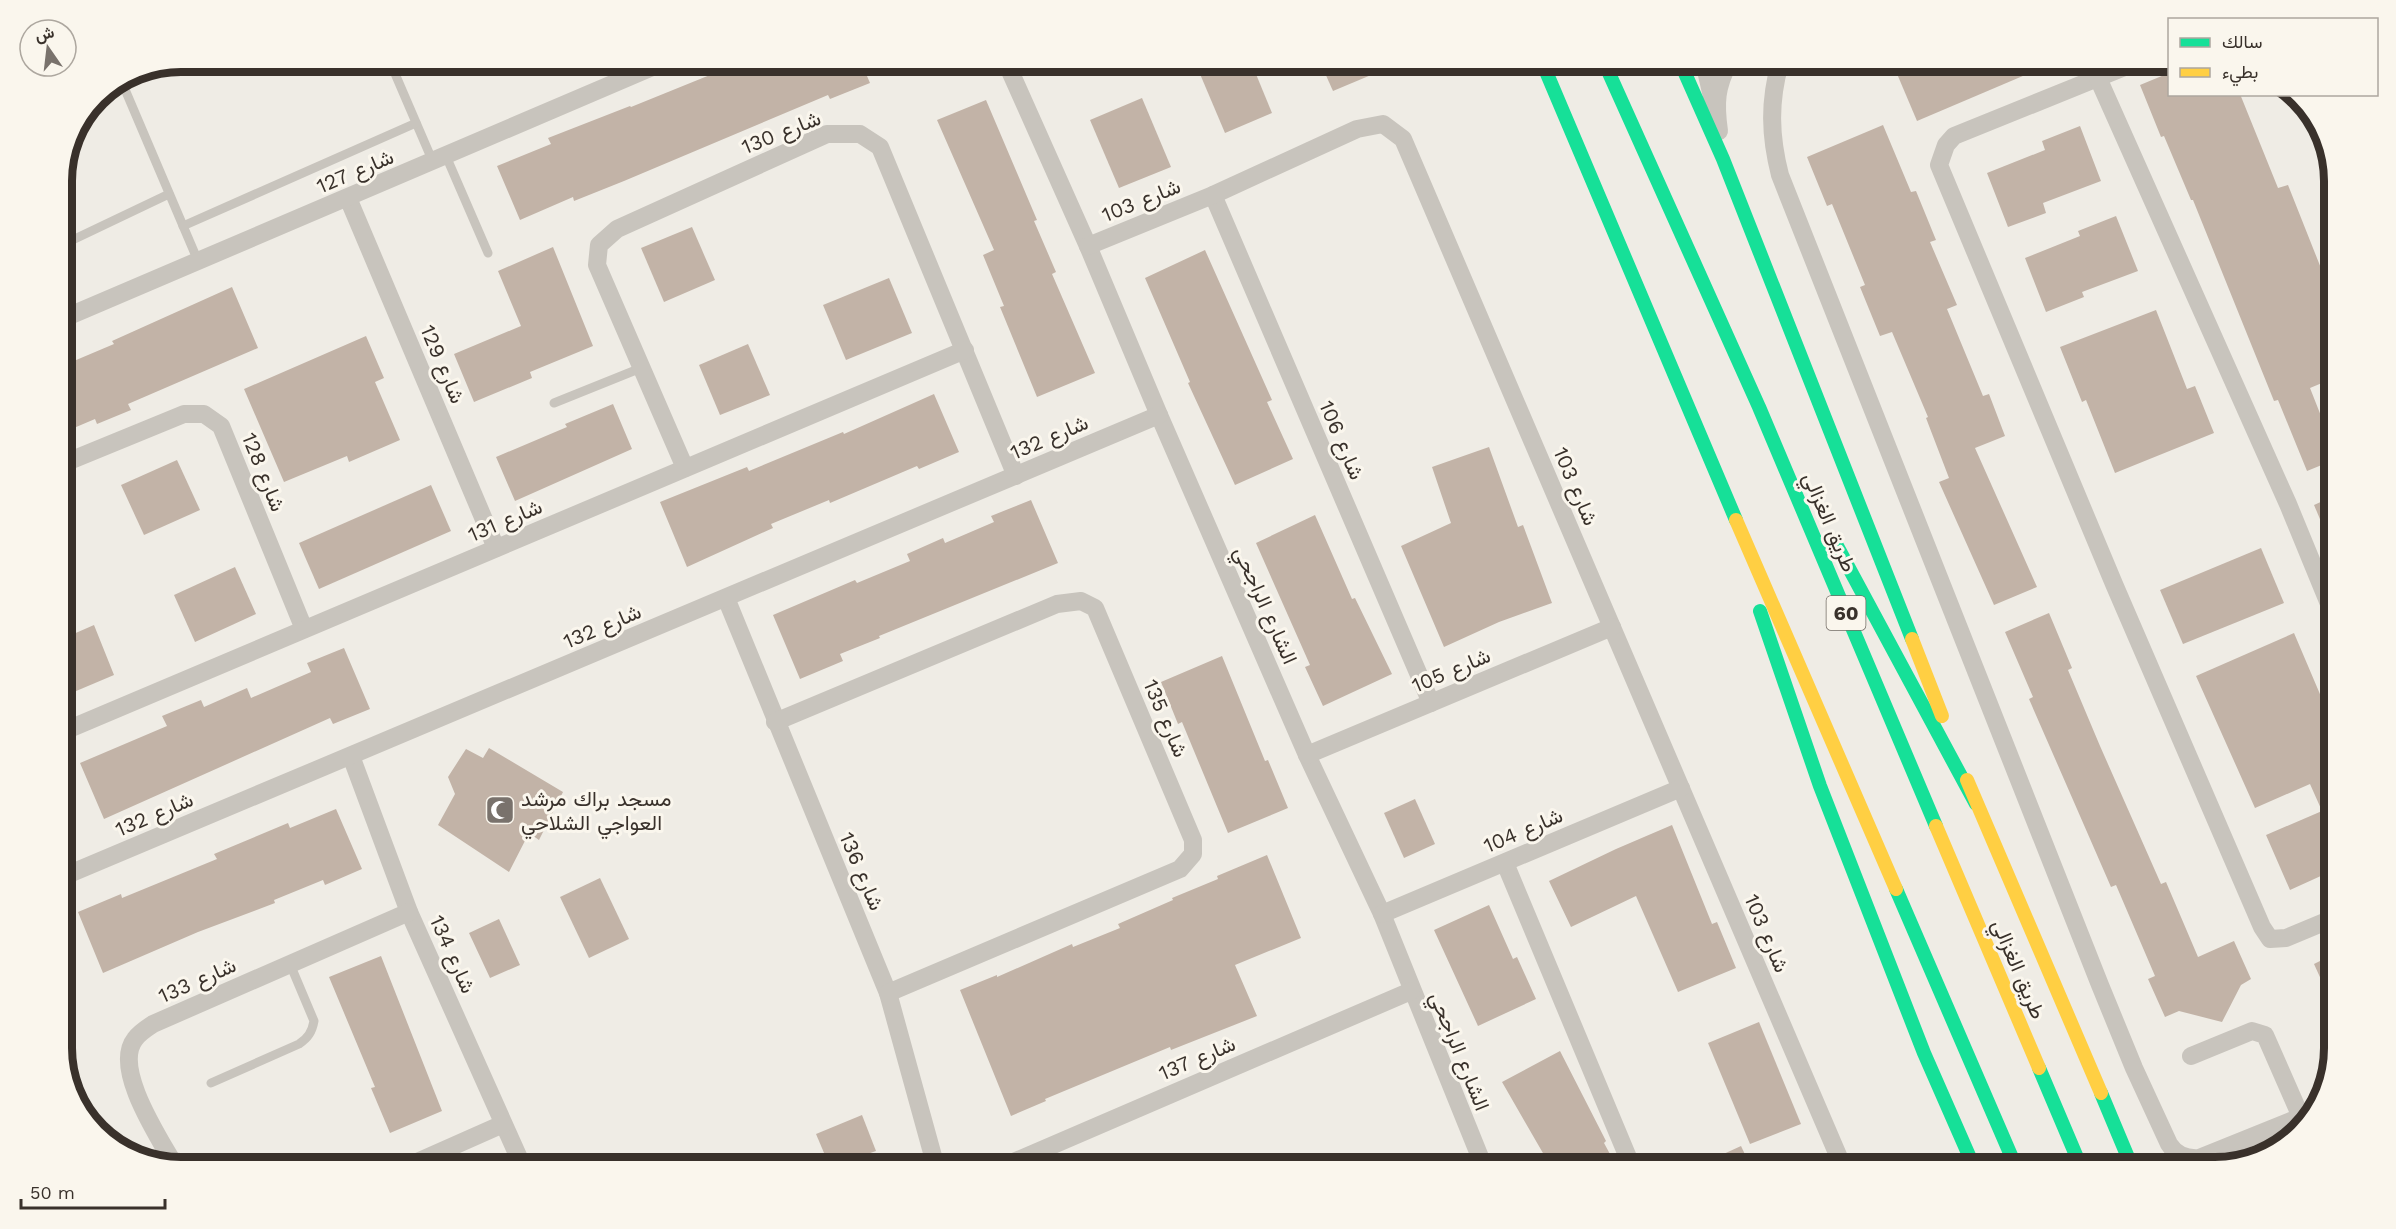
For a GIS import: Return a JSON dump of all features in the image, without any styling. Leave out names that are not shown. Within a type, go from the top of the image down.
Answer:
[{"type":"main road","points":[[1546,72],[1700,438],[2012,1157]]},
{"type":"main road","name":"طريق الغزالي","points":[[1608,72],[1759,407],[2076,1157]]},
{"type":"main road","points":[[1684,72],[1723,159],[1976,804],[2128,1157]]},
{"type":"main road","points":[[1759,407],[1826,525],[1976,804]]},
{"type":"main road","points":[[1700,438],[1820,786],[1924,1053],[1970,1157]]},
{"type":"street","name":"شارع 127","points":[[72,315],[641,72]]},
{"type":"street","name":"الشارع الراجحي","points":[[1010,72],[1088,246],[1159,416],[1307,755],[1382,914],[1411,991],[1480,1157]]},
{"type":"street","points":[[1706,72],[1716,111],[1723,159]]},
{"type":"street","points":[[1716,111],[1718,87],[1725,72]]},
{"type":"street","points":[[1777,72],[1771,108],[1771,131],[1780,175],[2100,985],[2169,1143],[2177,1154],[2184,1157]]},
{"type":"street","points":[[2113,72],[1954,136],[1946,145],[1939,165],[2114,584],[2262,927],[2270,939],[2286,938],[2324,922]]},
{"type":"street","points":[[2098,78],[2278,482],[2324,592]]},
{"type":"street","name":"شارع 103","points":[[1088,246],[1213,195],[1357,129],[1383,124],[1403,139],[1839,1157]]},
{"type":"street","name":"شارع 130","points":[[685,468],[597,265],[599,245],[617,229],[827,134],[860,134],[880,147],[1016,476]]},
{"type":"street","name":"شارع 106","points":[[1213,195],[1431,703]]},
{"type":"street","name":"شارع 129","points":[[348,198],[496,548]]},
{"type":"street","name":"شارع 131","points":[[72,728],[965,350]]},
{"type":"street","name":"شارع 128","points":[[72,460],[184,414],[204,414],[221,426],[304,629]]},
{"type":"street","name":"شارع 132","points":[[72,868],[351,756],[1159,416]]},
{"type":"street","name":"شارع 136","points":[[726,598],[888,993],[933,1157]]},
{"type":"street","name":"شارع 135","points":[[775,722],[1057,604],[1081,601],[1095,608],[1192,840],[1193,854],[1180,869],[888,993]]},
{"type":"street","name":"شارع 105","points":[[1307,755],[1612,627]]},
{"type":"street","name":"شارع 134","points":[[351,756],[409,912],[518,1157]]},
{"type":"street","name":"شارع 104","points":[[1382,914],[1681,788]]},
{"type":"street","points":[[1505,862],[1628,1157]]},
{"type":"street","name":"شارع 133","points":[[170,1156],[140,1101],[131,1078],[128,1058],[134,1040],[153,1024],[409,912]]},
{"type":"street","name":"شارع 137","points":[[1025,1157],[1411,991]]},
{"type":"street","points":[[2191,1056],[2252,1032],[2260,1032],[2265,1035],[2305,1110]]},
{"type":"street","points":[[2201,1157],[2299,1117]]},
{"type":"street","points":[[429,1157],[503,1124]]},
{"type":"lane","points":[[394,72],[417,123],[440,159],[488,253]]},
{"type":"lane","points":[[124,88],[198,261]]},
{"type":"lane","points":[[183,226],[417,123]]},
{"type":"lane","points":[[72,240],[169,194]]},
{"type":"lane","points":[[554,404],[641,368]]},
{"type":"lane","points":[[211,1083],[307,1039],[314,1021],[290,964]]},
{"type":"building","points":[[717,72],[865,72],[870,83],[830,99],[828,95],[624,181],[574,201],[573,197],[520,220],[497,166],[551,144],[548,138]]},
{"type":"building","points":[[1205,72],[1255,72],[1272,113],[1225,133],[1200,74]]},
{"type":"building","points":[[1324,72],[1378,72],[1333,91]]},
{"type":"building","points":[[1896,72],[2032,72],[1917,121]]},
{"type":"building","points":[[2168,73],[2168,96],[2241,96],[2278,188],[2288,185],[2324,276],[2324,382],[2310,388],[2324,424],[2324,464],[2307,471],[2278,400],[2274,401],[2193,200],[2191,200],[2164,136],[2161,137],[2140,85]]},
{"type":"building","points":[[1142,98],[1171,167],[1119,188],[1090,120]]},
{"type":"building","points":[[986,100],[1037,220],[1034,221],[1056,272],[1052,274],[1095,373],[1037,397],[1000,307],[1004,306],[983,255],[994,250],[937,120]]},
{"type":"building","points":[[1883,125],[1911,192],[1916,191],[1936,240],[1930,242],[1957,305],[1947,309],[1983,396],[1989,394],[2005,436],[1975,448],[2037,587],[1994,605],[1939,482],[1949,478],[1926,418],[1928,417],[1892,332],[1880,336],[1860,287],[1865,285],[1832,204],[1827,206],[1807,157]]},
{"type":"building","points":[[2080,126],[2101,181],[2043,203],[2046,213],[2008,227],[1987,173],[2045,150],[2042,141]]},
{"type":"building","points":[[2116,216],[2138,271],[2082,292],[2084,297],[2046,312],[2025,258],[2080,236],[2078,231]]},
{"type":"building","points":[[692,227],[715,280],[664,302],[641,248]]},
{"type":"building","points":[[553,247],[593,346],[530,372],[532,378],[474,402],[454,354],[521,326],[498,271]]},
{"type":"building","points":[[1205,250],[1272,400],[1267,402],[1293,459],[1235,485],[1188,383],[1190,382],[1145,278]]},
{"type":"building","points":[[889,278],[912,333],[846,360],[823,305]]},
{"type":"building","points":[[232,287],[258,348],[128,404],[131,410],[97,424],[95,419],[72,429],[72,362],[114,344],[112,341]]},
{"type":"building","points":[[2156,310],[2187,389],[2195,386],[2214,433],[2115,473],[2086,400],[2082,402],[2060,347]]},
{"type":"building","points":[[366,336],[384,378],[375,382],[400,440],[349,462],[347,456],[284,482],[244,389]]},
{"type":"building","points":[[748,344],[770,395],[720,415],[699,365]]},
{"type":"building","points":[[934,394],[959,452],[919,469],[917,466],[830,503],[829,500],[771,524],[773,528],[687,567],[660,502],[747,467],[749,471],[843,432],[844,434]]},
{"type":"building","points":[[613,404],[632,449],[515,501],[496,457],[567,427],[565,424]]},
{"type":"building","points":[[1489,447],[1518,527],[1523,525],[1552,603],[1499,622],[1444,647],[1401,546],[1451,523],[1432,467]]},
{"type":"building","points":[[177,460],[200,510],[144,535],[121,485]]},
{"type":"building","points":[[431,485],[451,531],[319,589],[299,543]]},
{"type":"building","points":[[1031,500],[1058,563],[879,636],[880,638],[840,654],[843,661],[800,679],[773,615],[855,580],[857,583],[910,561],[907,554],[943,538],[945,543],[994,522],[991,516]]},
{"type":"building","points":[[2324,500],[2324,528],[2314,505]]},
{"type":"building","points":[[1315,515],[1352,599],[1355,598],[1392,674],[1323,706],[1305,667],[1310,665],[1256,543]]},
{"type":"building","points":[[2261,548],[2284,603],[2183,644],[2160,590]]},
{"type":"building","points":[[235,567],[256,614],[195,642],[174,595]]},
{"type":"building","points":[[2049,613],[2072,668],[2068,670],[2100,746],[2161,884],[2166,882],[2198,957],[2234,941],[2251,979],[2241,985],[2222,1022],[2179,1011],[2165,1017],[2148,979],[2155,976],[2116,885],[2111,887],[2029,699],[2033,697],[2005,632]]},
{"type":"building","points":[[94,625],[114,675],[72,693],[72,635]]},
{"type":"building","points":[[2294,633],[2324,704],[2324,875],[2290,890],[2266,835],[2322,811],[2310,784],[2255,808],[2196,676]]},
{"type":"building","points":[[344,648],[370,709],[333,724],[330,718],[104,819],[80,763],[167,726],[162,716],[201,700],[204,707],[247,688],[251,698],[311,672],[307,663]]},
{"type":"building","points":[[1222,656],[1265,761],[1268,760],[1288,808],[1228,833],[1182,722],[1178,724],[1161,682]]},
{"type":"building","name":"مسجد براك مرشد العواجي الشلاحي","points":[[489,748],[563,792],[539,840],[529,833],[509,872],[438,825],[455,794],[448,777],[466,749],[483,758]]},
{"type":"building","points":[[1415,799],[1435,844],[1404,858],[1384,813]]},
{"type":"building","points":[[336,809],[362,869],[325,885],[323,880],[274,900],[275,903],[198,932],[103,973],[78,912],[121,894],[122,898],[217,859],[214,854],[288,823],[290,828]]},
{"type":"building","points":[[1672,825],[1712,924],[1717,922],[1736,968],[1678,992],[1636,896],[1571,927],[1549,881]]},
{"type":"building","points":[[1267,855],[1301,938],[1235,965],[1257,1016],[1171,1050],[1170,1047],[1045,1099],[1046,1101],[1011,1116],[960,990],[997,975],[997,977],[1072,944],[1073,947],[1120,928],[1118,924],[1218,879],[1217,876]]},
{"type":"building","points":[[600,878],[629,939],[589,958],[560,897]]},
{"type":"building","points":[[1489,905],[1513,959],[1517,957],[1536,999],[1478,1026],[1434,930]]},
{"type":"building","points":[[499,919],[520,965],[490,978],[469,933]]},
{"type":"building","points":[[381,956],[442,1111],[390,1133],[371,1088],[375,1087],[329,977]]},
{"type":"building","points":[[2324,959],[2324,986],[2314,964]]},
{"type":"building","points":[[1759,1022],[1801,1124],[1750,1144],[1708,1043]]},
{"type":"building","points":[[1560,1051],[1606,1141],[1604,1143],[1612,1157],[1545,1157],[1502,1082]]},
{"type":"building","points":[[862,1115],[876,1151],[859,1157],[826,1157],[816,1134]]},
{"type":"building","points":[[1741,1146],[1746,1157],[1717,1157]]},
{"type":"traffic: fast","points":[[1546,72],[1736,520]]},
{"type":"traffic: fast","points":[[1608,72],[1759,407],[1936,826]]},
{"type":"traffic: fast","points":[[1684,72],[1723,159],[1912,639]]},
{"type":"traffic: fast","points":[[1836,544],[1976,804]]},
{"type":"traffic: fast","points":[[1760,611],[1820,786],[1924,1053],[1970,1157]]},
{"type":"traffic: fast","points":[[1896,889],[2012,1157]]},
{"type":"traffic: fast","points":[[2039,1068],[2077,1157]]},
{"type":"traffic: fast","points":[[2101,1093],[2128,1157]]},
{"type":"traffic: slow","points":[[1736,520],[1896,889]]},
{"type":"traffic: slow","points":[[1912,639],[1942,716]]},
{"type":"traffic: slow","points":[[1967,780],[2101,1093]]},
{"type":"traffic: slow","points":[[1936,826],[2039,1068]]},
{"type":"place","name":"مسجد براك مرشد العواجي الشلاحي","points":[[500,810]]}]
